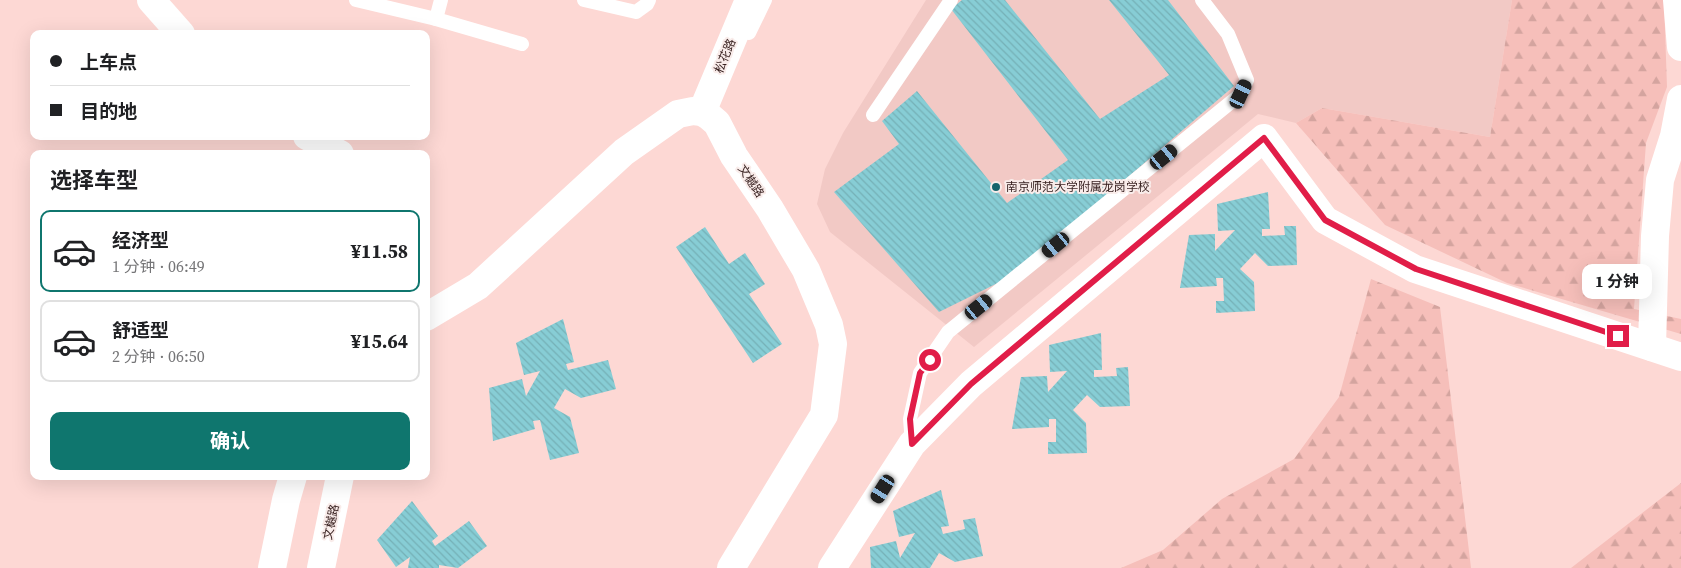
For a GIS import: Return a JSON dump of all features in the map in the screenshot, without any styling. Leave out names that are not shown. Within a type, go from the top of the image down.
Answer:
[{"type":"street","points":[[151,0],[178,30]]},
{"type":"street","name":"松花路","points":[[706,101],[748,0]]},
{"type":"street","points":[[1677,0],[1681,47]]},
{"type":"street","points":[[1652,347],[1655,236],[1660,180],[1674,136],[1681,99]]},
{"type":"street","points":[[430,315],[478,286],[624,152],[678,114],[693,110],[706,101]]},
{"type":"street","name":"文樾路","points":[[706,101],[734,156],[770,209],[806,270],[830,325],[833,344],[824,415],[731,568]]},
{"type":"street","points":[[832,568],[912,444],[971,384],[1264,138],[1325,220],[1407,265],[1681,357]]},
{"type":"street","points":[[314,140],[333,150]]},
{"type":"street","points":[[272,568],[292,480]]},
{"type":"street","name":"文樾路","points":[[321,568],[339,480]]},
{"type":"lane","points":[[356,0],[522,44]]},
{"type":"lane","points":[[436,20],[442,0]]},
{"type":"lane","points":[[584,0],[636,12],[647,4],[648,0]]},
{"type":"lane","points":[[706,101],[739,55],[765,0]]},
{"type":"lane","points":[[873,115],[951,0]]},
{"type":"lane","points":[[912,444],[910,419],[920,373],[948,332],[1241,94],[1247,80],[1228,34],[1202,0]]},
{"type":"shaded area","name":"南京师范大学附属龙岗学校","points":[[926,0],[1512,0],[1490,137],[1322,108],[1296,123],[1258,114],[974,347],[830,232],[817,204],[825,169],[843,133]]},
{"type":"green space","points":[[1512,0],[1664,0],[1667,87],[1646,143],[1634,309],[1681,319],[1681,334],[1507,283],[1385,225],[1296,123],[1322,108],[1490,137]]},
{"type":"green space","points":[[1371,279],[1440,307],[1471,568],[1121,568],[1163,550],[1222,499],[1294,459],[1339,397]]},
{"type":"green space","points":[[1681,483],[1681,568],[1571,568]]},
{"type":"building","points":[[962,0],[1005,0],[1100,119],[1169,75],[1109,0],[1168,0],[1234,86],[1014,275],[939,312],[834,192],[899,144],[882,121],[917,91],[1007,203],[1068,160],[951,9]]},
{"type":"building","points":[[1268,192],[1270,229],[1262,229],[1262,236],[1285,235],[1284,226],[1296,226],[1297,265],[1268,266],[1255,253],[1240,269],[1254,282],[1255,311],[1216,313],[1216,301],[1224,301],[1223,278],[1216,278],[1217,286],[1180,288],[1189,235],[1215,234],[1215,251],[1235,230],[1218,231],[1217,204]]},
{"type":"building","points":[[705,227],[729,264],[745,253],[765,284],[749,294],[782,344],[753,363],[676,247]]},
{"type":"building","points":[[563,319],[574,362],[566,364],[568,370],[608,360],[616,389],[581,398],[565,389],[554,408],[570,417],[579,453],[550,460],[540,420],[533,421],[535,429],[493,441],[489,388],[522,379],[526,396],[540,371],[524,375],[516,343]]},
{"type":"building","points":[[1101,333],[1102,370],[1094,370],[1094,377],[1117,376],[1116,368],[1128,367],[1130,406],[1100,407],[1087,395],[1073,410],[1086,423],[1087,453],[1048,454],[1048,442],[1056,442],[1056,419],[1049,419],[1049,427],[1012,429],[1021,377],[1047,376],[1048,392],[1067,371],[1050,372],[1049,345]]},
{"type":"building","points":[[941,490],[949,526],[941,527],[943,534],[965,529],[963,520],[975,518],[983,556],[955,562],[939,553],[930,568],[871,568],[870,547],[896,541],[900,558],[915,533],[899,537],[893,511]]},
{"type":"building","points":[[412,501],[438,536],[432,541],[435,546],[469,521],[487,546],[458,568],[439,565],[439,568],[408,568],[410,557],[396,567],[377,540]]},
{"type":"place","name":"南京师范大学附属龙岗学校","points":[[996,187]]},
{"type":"route","points":[[930,360],[920,373],[910,419],[912,444],[971,384],[1264,138],[1325,220],[1416,269],[1618,336]]}]
